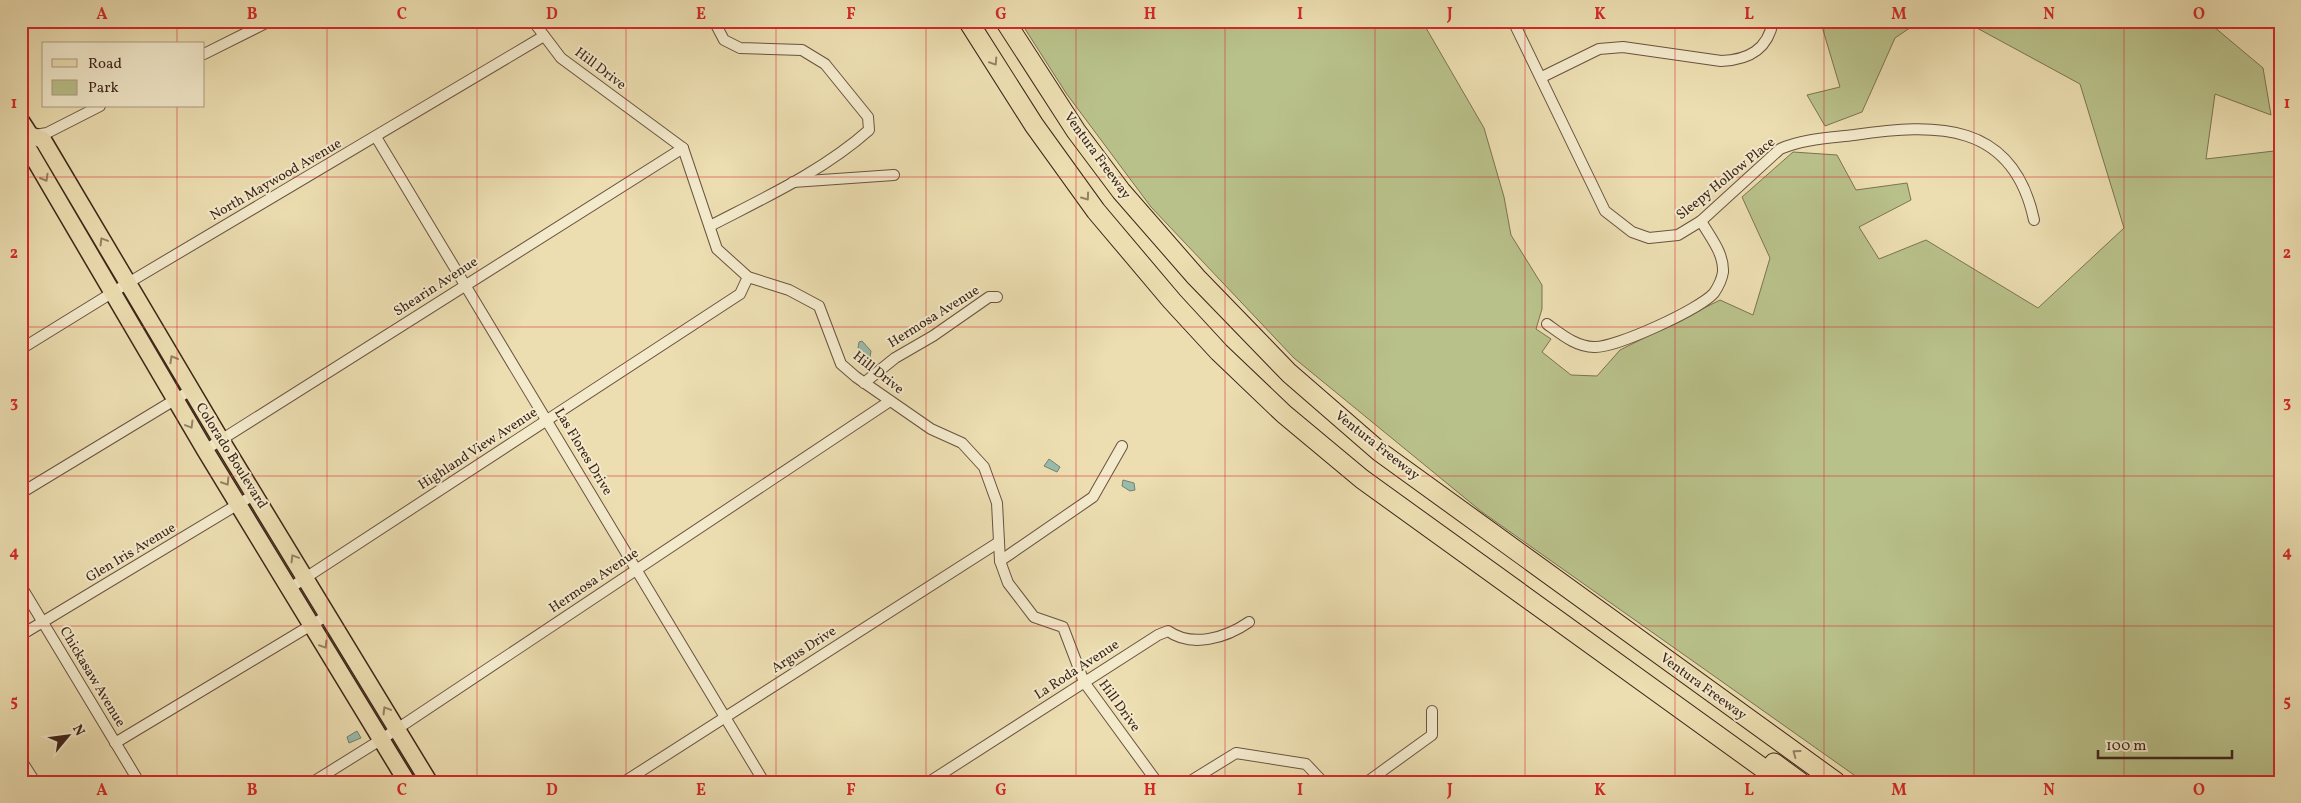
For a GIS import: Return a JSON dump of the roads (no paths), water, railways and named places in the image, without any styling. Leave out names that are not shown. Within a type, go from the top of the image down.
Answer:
[{"type":"highway","points":[[968,21],[1034,125],[1096,211],[1172,301],[1219,352],[1277,407],[1362,479],[1782,782]]},
{"type":"highway","points":[[992,21],[1036,93],[1112,196],[1182,278],[1263,363],[1328,421],[1410,486],[1616,634],[1645,646]]},
{"type":"highway","name":"Ventura Freeway","points":[[1004,21],[1076,131],[1121,191],[1196,277],[1289,373],[1380,452],[1645,646],[1836,782]]},
{"type":"highway","points":[[1172,301],[1190,307],[1261,379],[1341,450],[1377,478],[1800,782]]},
{"type":"main road","name":"Colorado Boulevard","points":[[21,121],[26,136],[26,145],[175,400],[407,782]]},
{"type":"main road","name":"Colorado Boulevard","points":[[26,136],[43,140],[221,440],[429,782]]},
{"type":"street","points":[[205,54],[270,21]]},
{"type":"street","name":"Hill Drive","points":[[533,21],[561,58],[683,148],[717,249],[748,277],[789,290],[819,306],[842,364],[864,383],[931,429],[962,443],[984,467],[997,503],[1000,561],[1008,583],[1034,617],[1063,627],[1084,682],[1157,782]]},
{"type":"street","points":[[710,226],[792,182],[857,141],[869,130],[868,117],[825,64],[802,50],[740,48],[724,40],[714,21]]},
{"type":"street","name":"Sleepy Hollow Place","points":[[1513,21],[1542,77],[1605,210],[1632,232],[1649,238],[1678,235],[1701,221],[1780,149],[1794,143],[1869,132],[1928,129],[1974,136],[2000,154],[2019,178],[2031,205],[2034,220]]},
{"type":"street","points":[[1542,77],[1599,49],[1608,48],[1623,47],[1721,61],[1736,60],[1750,56],[1765,44],[1773,21]]},
{"type":"street","name":"North Maywood Avenue","points":[[21,349],[128,282],[544,36]]},
{"type":"street","points":[[26,136],[47,133],[96,108]]},
{"type":"street","name":"Las Flores Drive","points":[[376,137],[638,568],[764,782]]},
{"type":"street","name":"Shearin Avenue","points":[[205,450],[683,148]]},
{"type":"street","points":[[792,182],[894,175]]},
{"type":"street","points":[[1547,324],[1563,336],[1580,344],[1594,347],[1617,344],[1702,302],[1713,294],[1720,284],[1723,272],[1720,252],[1701,221]]},
{"type":"street","name":"Highland View Avenue","points":[[290,588],[740,294],[748,277]]},
{"type":"street","name":"Hermosa Avenue","points":[[864,383],[895,358],[934,336],[989,297],[997,298]]},
{"type":"street","points":[[21,493],[191,390]]},
{"type":"street","name":"Hermosa Avenue","points":[[312,782],[382,739],[890,401]]},
{"type":"street","points":[[1000,561],[1093,497],[1122,446]]},
{"type":"street","name":"Glen Iris Avenue","points":[[21,635],[255,494]]},
{"type":"street","name":"Argus Drive","points":[[624,782],[999,542]]},
{"type":"street","name":"Chickasaw Avenue","points":[[21,586],[139,782]]},
{"type":"street","points":[[115,742],[328,615]]},
{"type":"street","name":"La Roda Avenue","points":[[929,782],[1158,635],[1168,631],[1178,638],[1192,641],[1235,631],[1248,622]]},
{"type":"street","points":[[1367,782],[1432,735],[1432,712]]},
{"type":"street","points":[[1188,782],[1236,753],[1306,764],[1323,782]]},
{"type":"street","points":[[21,760],[35,782]]}]
